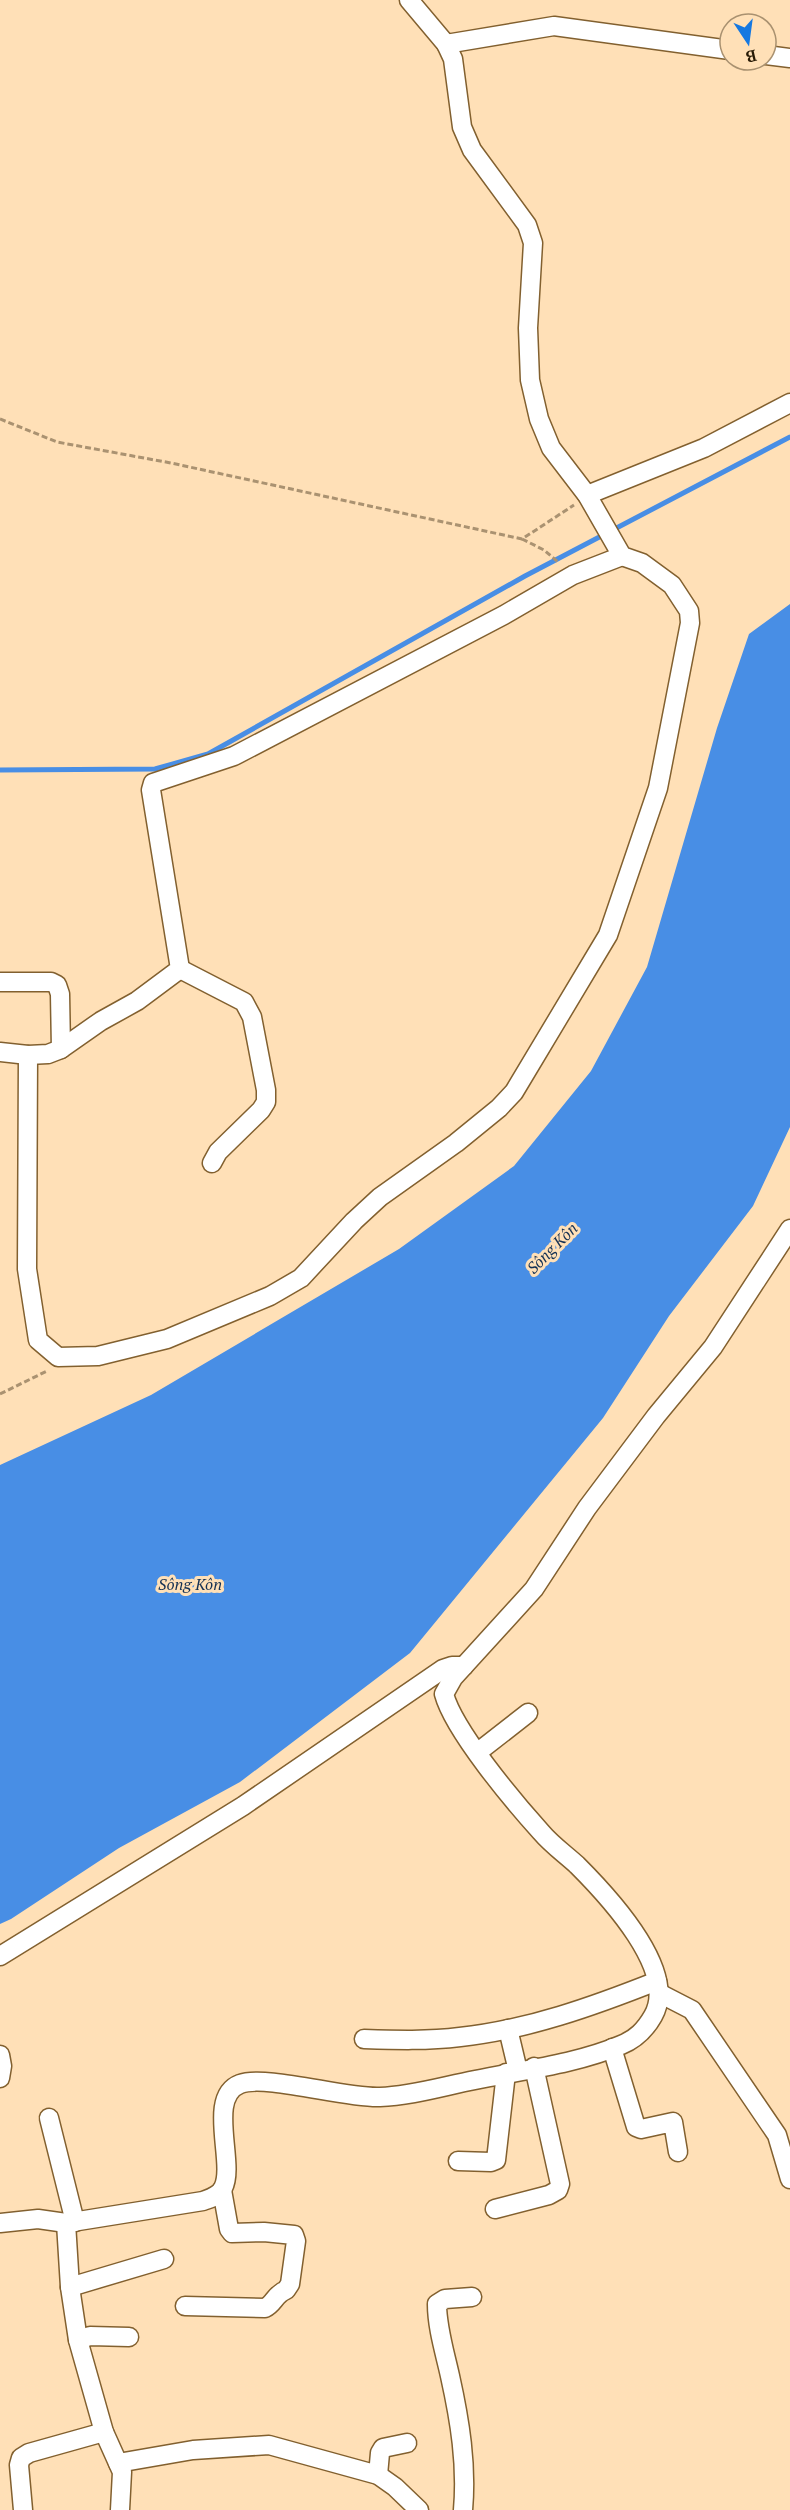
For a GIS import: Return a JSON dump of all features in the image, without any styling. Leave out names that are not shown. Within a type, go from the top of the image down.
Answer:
[{"type":"street","points":[[28,1055],[27,1269],[38,1340],[58,1357],[98,1356],[167,1339],[270,1296],[302,1278],[354,1221],[380,1197],[456,1143],[499,1108],[514,1092],[608,935],[660,777],[690,623],[688,611],[672,585],[619,550],[587,495],[551,448],[539,419],[530,380],[528,328],[533,243],[526,225],[469,142],[462,127],[453,59],[446,45],[409,0]]},
{"type":"street","points":[[446,45],[554,26],[718,48]]},
{"type":"street","points":[[587,495],[704,448],[790,403]]},
{"type":"street","points":[[180,969],[151,790],[153,783],[234,756],[504,615],[619,550]]},
{"type":"street","points":[[0,1052],[28,1055],[48,1054],[61,1049],[180,969]]},
{"type":"street","points":[[180,969],[243,1002],[252,1017],[266,1090],[266,1102],[261,1110],[218,1152],[212,1163]]},
{"type":"street","points":[[0,982],[51,982],[57,985],[60,994],[61,1049]]},
{"type":"street","points":[[185,2306],[265,2308],[290,2284],[296,2241],[294,2235],[264,2232],[232,2233],[229,2229],[222,2190],[227,2168],[224,2151],[224,2104],[230,2090],[240,2083],[271,2084],[378,2098],[519,2070],[612,2048],[632,2040],[646,2028],[658,2007],[658,1987],[648,1957],[626,1919],[599,1889],[551,1844],[521,1809],[453,1716],[444,1694],[447,1685],[534,1589],[587,1508],[657,1416],[714,1347],[790,1228]]},
{"type":"street","points":[[0,1956],[243,1806],[443,1669],[464,1666]]},
{"type":"street","points":[[478,1752],[528,1713]]},
{"type":"street","points":[[364,2039],[411,2040],[460,2037],[508,2030],[658,1987],[692,2010],[777,2135],[790,2179]]},
{"type":"street","points":[[495,2210],[549,2195],[558,2190],[560,2184],[519,2070],[508,2030]]},
{"type":"street","points":[[612,2048],[636,2127],[641,2129],[673,2122],[678,2152]]},
{"type":"street","points":[[0,2055],[2,2066],[0,2078]]},
{"type":"street","points":[[458,2161],[491,2163],[496,2160],[519,2070]]},
{"type":"street","points":[[49,2118],[71,2222],[70,2287],[78,2340],[104,2432],[122,2472],[120,2510]]},
{"type":"street","points":[[0,2223],[38,2219],[71,2222],[203,2201],[216,2197],[222,2190]]},
{"type":"street","points":[[70,2287],[164,2259]]},
{"type":"street","points":[[463,2510],[466,2482],[464,2456],[451,2378],[437,2316],[437,2304],[445,2299],[472,2297]]},
{"type":"street","points":[[78,2340],[90,2336],[129,2337]]},
{"type":"street","points":[[23,2510],[19,2465],[21,2458],[40,2450],[104,2432]]},
{"type":"street","points":[[378,2475],[380,2453],[383,2448],[407,2443]]},
{"type":"street","points":[[118,2463],[193,2450],[269,2445],[378,2475],[395,2487],[419,2510]]},
{"type":"path","points":[[0,419],[57,441],[182,465],[522,539],[544,550],[563,566]]},
{"type":"path","points":[[522,539],[587,495]]},
{"type":"path","points":[[0,1394],[74,1357]]},
{"type":"water","name":"Sông Kôn","points":[[790,604],[790,1127],[753,1206],[669,1316],[603,1418],[410,1653],[240,1782],[119,1848],[0,1924],[0,1465],[151,1395],[399,1249],[514,1166],[591,1071],[647,967],[717,728],[749,634]]},
{"type":"waterway","points":[[0,770],[155,769],[208,754],[525,576],[790,437]]}]
